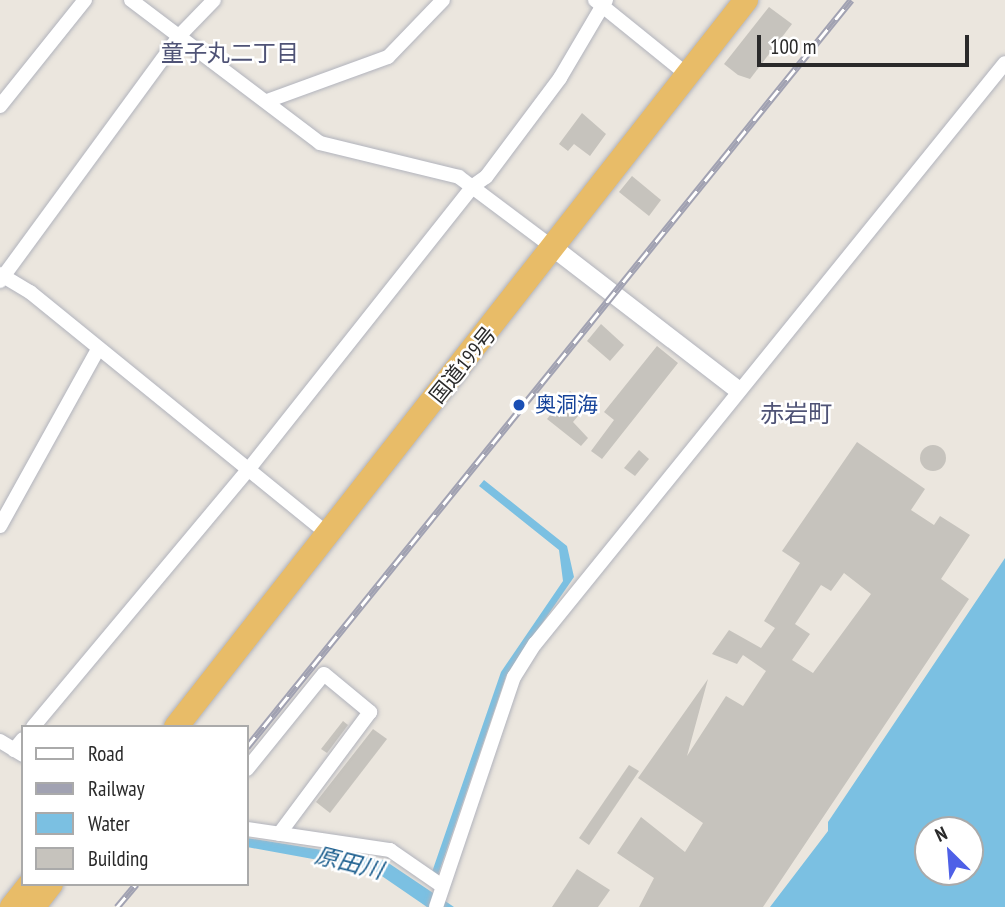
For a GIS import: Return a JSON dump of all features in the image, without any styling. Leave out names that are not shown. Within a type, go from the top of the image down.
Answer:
[{"type":"highway","name":"国道199号","points":[[683,71],[729,0]]},
{"type":"highway","name":"国道199号","points":[[161,725],[323,530],[683,71],[746,0]]},
{"type":"highway","name":"国道199号","points":[[177,725],[323,530]]},
{"type":"highway","points":[[26,900],[48,886]]},
{"type":"street","points":[[0,106],[85,0]]},
{"type":"street","points":[[131,0],[320,144],[459,177],[737,389]]},
{"type":"street","points":[[214,0],[179,36],[2,277],[98,349],[323,530]]},
{"type":"street","points":[[267,101],[388,57],[443,0]]},
{"type":"street","points":[[35,725],[248,470],[472,186],[486,177],[560,78],[601,2],[683,71]]},
{"type":"street","points":[[436,907],[514,677],[586,575],[1005,63]]},
{"type":"street","points":[[0,526],[98,349]]},
{"type":"street","points":[[248,768],[324,674],[370,712],[279,834]]},
{"type":"street","points":[[0,741],[20,748]]},
{"type":"street","points":[[248,829],[390,850],[442,886]]},
{"type":"water","points":[[484,480],[567,546],[574,577],[506,676],[438,875],[432,872],[501,672],[563,581],[559,550],[479,486]]},
{"type":"water","points":[[1005,558],[1005,907],[770,907],[828,831],[828,822]]},
{"type":"water","name":"原田川","points":[[248,838],[384,860],[454,907],[427,907],[373,870],[248,847]]},
{"type":"building","points":[[769,7],[792,24],[750,79],[738,75],[724,64]]},
{"type":"building","points":[[582,113],[606,134],[590,156],[574,144],[568,151],[559,144]]},
{"type":"building","points":[[632,176],[661,200],[649,216],[619,192]]},
{"type":"building","points":[[601,324],[624,345],[610,361],[587,341]]},
{"type":"building","points":[[657,346],[678,363],[602,459],[591,451],[614,420],[604,412]]},
{"type":"building","points":[[570,391],[587,405],[573,422],[588,438],[581,446],[547,419]]},
{"type":"building","points":[[857,442],[925,489],[911,510],[934,525],[940,516],[970,535],[941,579],[969,599],[763,907],[639,907],[654,878],[617,853],[641,817],[685,852],[703,823],[638,778],[708,679],[687,756],[726,696],[743,706],[766,671],[743,655],[737,664],[712,654],[729,630],[761,648],[775,628],[764,621],[800,563],[782,551]],"holes":[[[844,573],[871,594],[813,673],[792,660],[810,634],[795,624],[821,585],[831,591]]]},
{"type":"building","points":[[933,445],[942,449],[946,458],[942,467],[933,471],[924,467],[920,458],[924,449]]},
{"type":"building","points":[[639,450],[649,459],[635,476],[624,468]]},
{"type":"building","points":[[343,721],[348,725],[327,753],[321,749]]},
{"type":"building","points":[[373,729],[387,739],[330,813],[316,802]]},
{"type":"building","points":[[629,765],[639,771],[589,845],[579,838]]},
{"type":"building","points":[[577,869],[610,890],[598,907],[552,907]]},
{"type":"railway","points":[[248,746],[851,0]]},
{"type":"railway","points":[[117,907],[134,886]]},
{"type":"place","name":"奥洞海","points":[[519,405]]},
{"type":"district","name":"童子丸二丁目","points":[[230,53]]},
{"type":"district","name":"赤岩町","points":[[796,414]]}]
